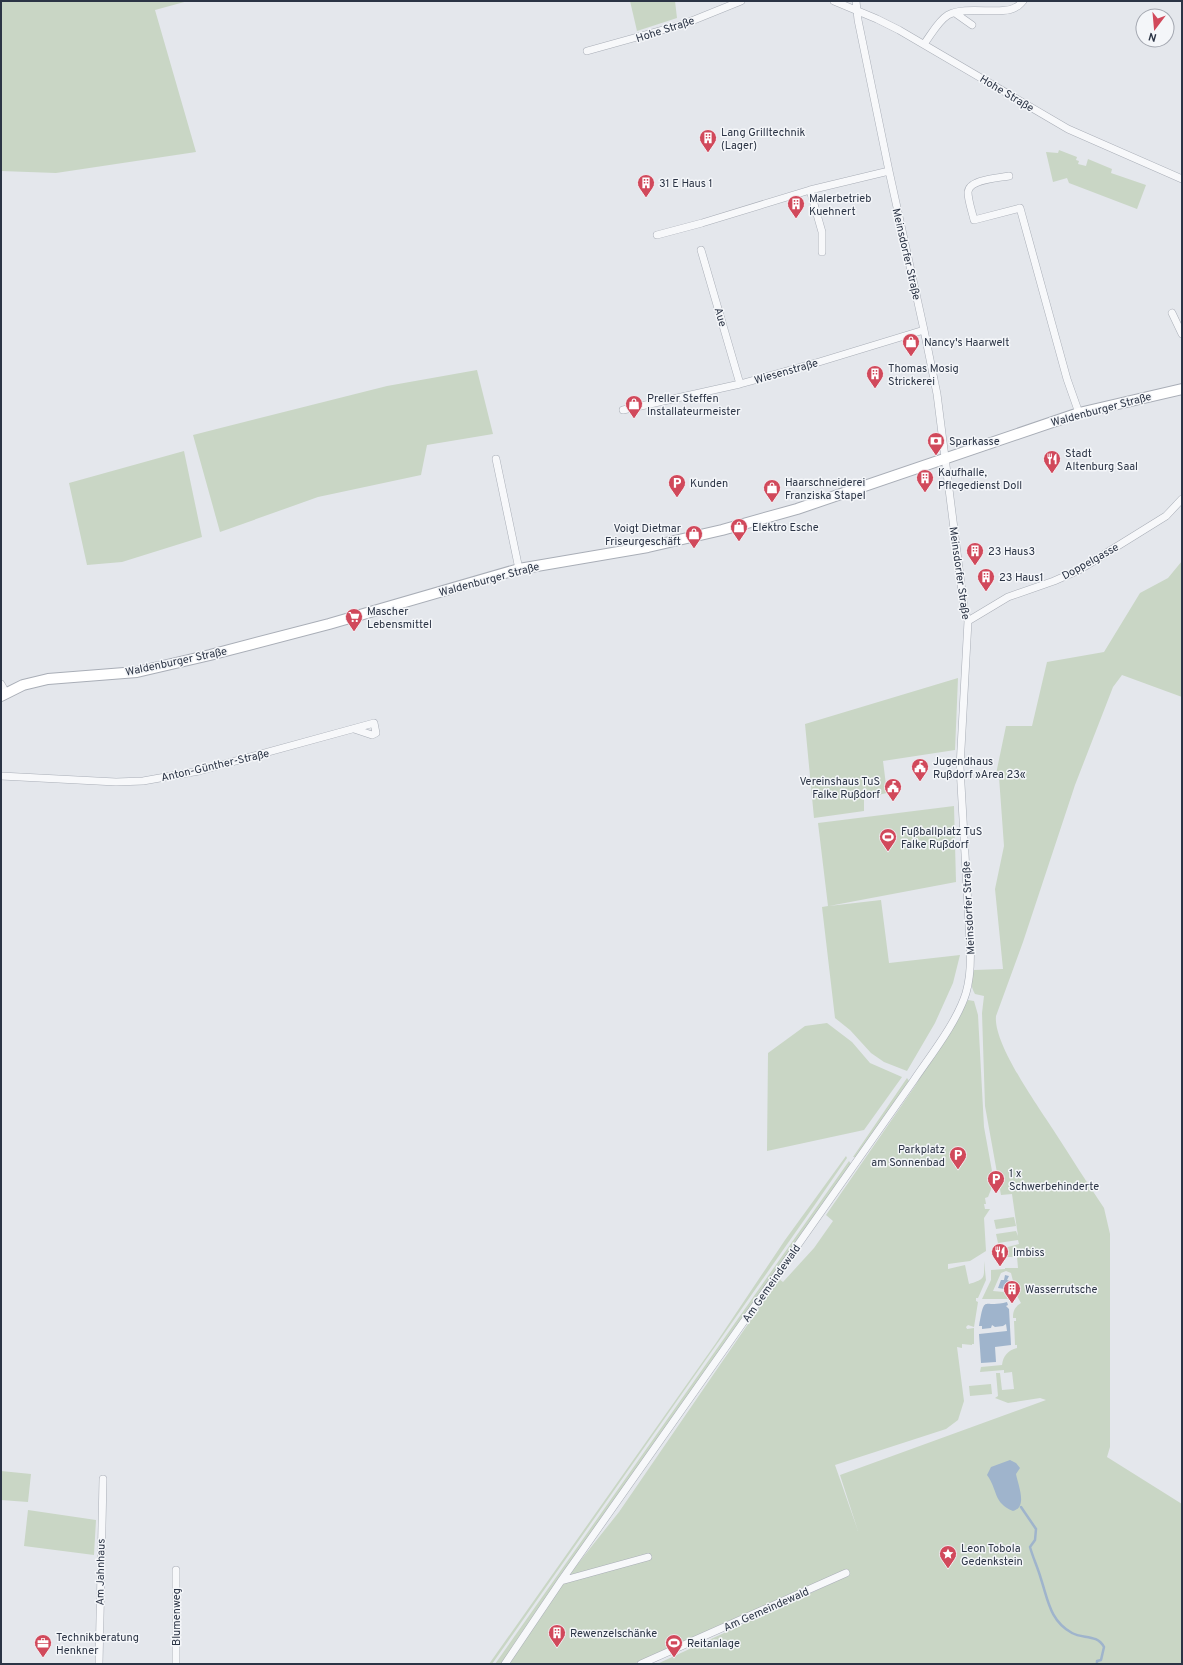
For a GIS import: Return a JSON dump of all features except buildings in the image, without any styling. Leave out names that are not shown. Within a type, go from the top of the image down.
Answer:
[{"type":"main road","name":"Waldenburger Straße","points":[[3,691],[48,679],[137,672],[210,655],[329,624],[519,569],[648,547],[722,530],[797,509],[1079,413],[1182,389]]},
{"type":"street","name":"Hohe Straße","points":[[587,51],[684,24],[741,1]]},
{"type":"street","name":"Hohe Straße","points":[[834,1],[877,19],[924,44],[1068,129],[1182,179]]},
{"type":"street","name":"Meinsdorfer Straße","points":[[856,1],[858,20],[888,171],[937,394],[964,608],[968,621],[960,767],[971,964],[969,980]]},
{"type":"street","points":[[924,44],[938,25],[948,15],[968,10],[1005,10],[1015,8],[1023,1]]},
{"type":"street","points":[[955,13],[972,25]]},
{"type":"street","points":[[657,235],[810,190],[888,171]]},
{"type":"street","points":[[1009,176],[976,182],[971,185],[968,191],[974,220],[1020,208],[1067,379],[1079,413]]},
{"type":"street","points":[[810,190],[822,232],[822,252]]},
{"type":"street","name":"Aue","points":[[701,250],[740,384]]},
{"type":"street","points":[[1172,313],[1182,334]]},
{"type":"street","name":"Wiesenstraße","points":[[623,410],[740,384],[924,330]]},
{"type":"street","points":[[496,459],[519,569]]},
{"type":"street","name":"Doppelgasse","points":[[968,621],[1008,597],[1079,570],[1166,516],[1182,499]]},
{"type":"street","name":"Anton-Günther-Straße","points":[[1,776],[116,782],[143,781],[200,771],[354,729]]},
{"type":"street","name":"Am Gemeindewald","points":[[505,1664],[561,1580],[914,1080],[938,1044],[960,1006],[969,980]]},
{"type":"street","name":"Am Jahnhaus","points":[[99,1664],[103,1479]]},
{"type":"street","points":[[561,1580],[648,1557]]},
{"type":"street","name":"Blumenweg","points":[[176,1570],[176,1664]]},
{"type":"street","name":"Am Gemeindewald","points":[[641,1664],[846,1573]]},
{"type":"green space","points":[[1,1],[188,1],[155,10],[196,152],[56,173],[1,171]]},
{"type":"green space","points":[[630,1],[675,1],[677,18],[637,31]]},
{"type":"green space","points":[[1059,150],[1077,157],[1076,160],[1079,161],[1078,164],[1086,166],[1088,159],[1112,169],[1111,173],[1146,185],[1137,209],[1069,183],[1067,178],[1053,182],[1046,152],[1058,153]]},
{"type":"green space","points":[[477,370],[493,434],[427,445],[421,475],[318,497],[220,532],[193,435],[387,386]]},
{"type":"green space","points":[[184,451],[202,537],[122,562],[87,565],[69,483]]},
{"type":"green space","points":[[1182,561],[1182,697],[1122,675],[1113,687],[1075,785],[1023,942],[996,1016],[997,1028],[1002,1042],[1018,1075],[1104,1208],[1110,1234],[1110,1447],[1107,1457],[1182,1504],[1182,1664],[657,1664],[852,1574],[692,1642],[662,1651],[634,1664],[509,1664],[564,1581],[619,1512],[779,1279],[783,1282],[814,1248],[833,1221],[826,1215],[915,1086],[968,1000],[974,1001],[978,1015],[984,1127],[994,1182],[988,1197],[985,1198],[986,1204],[984,1204],[985,1209],[990,1209],[984,1218],[986,1251],[970,1261],[948,1264],[948,1269],[965,1265],[969,1284],[979,1281],[983,1277],[984,1261],[986,1280],[978,1298],[976,1298],[976,1301],[978,1302],[974,1327],[968,1325],[966,1327],[967,1329],[974,1328],[974,1344],[962,1344],[962,1348],[957,1347],[964,1401],[958,1420],[946,1429],[835,1465],[858,1531],[840,1475],[1046,1400],[1040,1398],[1008,1403],[995,1398],[998,1396],[996,1373],[1000,1373],[1002,1390],[1014,1389],[1012,1372],[1004,1373],[1004,1370],[980,1372],[981,1367],[1002,1365],[1006,1354],[1017,1348],[1017,1345],[1015,1345],[1014,1321],[1016,1321],[1016,1318],[1013,1318],[1013,1315],[1017,1306],[1021,1303],[1017,1296],[1012,1299],[982,1299],[991,1280],[991,1270],[1018,1268],[1017,1257],[1004,1257],[1004,1248],[1019,1244],[1018,1240],[998,1243],[996,1234],[1016,1231],[1018,1236],[1012,1194],[1001,1195],[985,1106],[982,1013],[984,996],[975,994],[972,988],[972,976],[974,970],[1003,969],[995,889],[1004,846],[999,777],[996,774],[1006,726],[1032,726],[1047,662],[1104,652],[1140,593],[1168,578]],"holes":[[[1006,1271],[1011,1273],[1013,1281],[1015,1281],[1017,1287],[1014,1287],[1015,1293],[993,1291],[1001,1273]]]},
{"type":"green space","points":[[958,678],[955,750],[883,761],[887,793],[864,798],[864,811],[814,818],[805,724]]},
{"type":"green space","points":[[954,806],[956,882],[829,906],[881,900],[889,963],[960,955],[953,983],[935,1023],[907,1071],[884,1062],[871,1053],[850,1030],[835,1018],[822,907],[828,906],[818,823]]},
{"type":"green space","points":[[827,1023],[852,1042],[870,1063],[902,1077],[864,1130],[767,1151],[768,1053],[805,1026]]},
{"type":"green space","points":[[907,1078],[909,1081],[856,1157],[853,1157]]},
{"type":"green space","points":[[846,1156],[847,1158],[814,1206],[492,1664],[489,1664],[716,1343],[785,1240]]},
{"type":"green space","points":[[849,1161],[851,1164],[838,1183],[501,1664],[495,1664]]},
{"type":"green space","points":[[1014,1217],[1016,1226],[996,1229],[994,1220]]},
{"type":"green space","points":[[991,1384],[992,1394],[970,1396],[969,1386]]},
{"type":"green space","points":[[1,1471],[31,1474],[28,1502],[1,1500]]},
{"type":"green space","points":[[28,1510],[96,1520],[94,1555],[24,1546]]},
{"type":"water","points":[[1005,1275],[1009,1276],[1007,1280],[1010,1281],[1011,1290],[998,1288],[1001,1280],[1004,1280]]},
{"type":"water","points":[[1007,1302],[1008,1305],[1006,1306],[1009,1309],[1011,1345],[995,1347],[996,1362],[981,1363],[979,1334],[1007,1331],[1006,1324],[995,1327],[992,1325],[991,1328],[982,1329],[982,1326],[979,1326],[984,1305]]},
{"type":"water","points":[[1010,1460],[1016,1463],[1020,1468],[1016,1474],[1021,1500],[1018,1509],[1013,1511],[1007,1508],[999,1500],[987,1475],[991,1467]]},
{"type":"waterway","points":[[1021,1507],[1036,1529],[1035,1540],[1030,1547],[1054,1616],[1072,1633],[1094,1638],[1101,1643],[1104,1647],[1101,1660],[1097,1661],[1097,1664]]},
{"type":"place","name":"Lang Grilltechnik (Lager)","points":[[708,153]]},
{"type":"place","name":"31 E Haus 1","points":[[646,198]]},
{"type":"place","name":"Malerbetrieb Kuehnert","points":[[796,219]]},
{"type":"place","name":"Nancy's Haarwelt","points":[[911,357]]},
{"type":"place","name":"Thomas Mosig Strickerei","points":[[875,389]]},
{"type":"place","name":"Preller Steffen Installateurmeister","points":[[634,419]]},
{"type":"place","name":"Sparkasse","points":[[936,456]]},
{"type":"place","name":"Stadt Altenburg Saal","points":[[1052,474]]},
{"type":"place","name":"Kaufhalle, Pflegedienst Doll","points":[[925,493]]},
{"type":"place","name":"Kunden","points":[[677,498]]},
{"type":"place","name":"Haarschneiderei Franziska Stapel","points":[[772,503]]},
{"type":"place","name":"Elektro Esche","points":[[739,542]]},
{"type":"place","name":"Voigt Dietmar Friseurgeschäft","points":[[694,549]]},
{"type":"place","name":"23 Haus3","points":[[975,566]]},
{"type":"place","name":"23 Haus1","points":[[986,592]]},
{"type":"place","name":"Mascher Lebensmittel","points":[[354,632]]},
{"type":"place","name":"Jugendhaus Rußdorf »Area 23«","points":[[920,782]]},
{"type":"place","name":"Vereinshaus TuS Falke Rußdorf","points":[[893,802]]},
{"type":"place","name":"Fußballplatz TuS Falke Rußdorf","points":[[888,852]]},
{"type":"place","name":"Parkplatz am Sonnenbad","points":[[958,1170]]},
{"type":"place","name":"1 x Schwerbehinderte","points":[[996,1194]]},
{"type":"place","name":"Imbiss","points":[[1000,1267]]},
{"type":"place","name":"Wasserrutsche","points":[[1012,1304]]},
{"type":"place","name":"Leon Tobola Gedenkstein","points":[[948,1569]]},
{"type":"place","name":"Rewenzelschänke","points":[[557,1648]]},
{"type":"place","name":"Technikberatung Henkner","points":[[43,1658]]},
{"type":"place","name":"Reitanlage","points":[[674,1658]]}]
